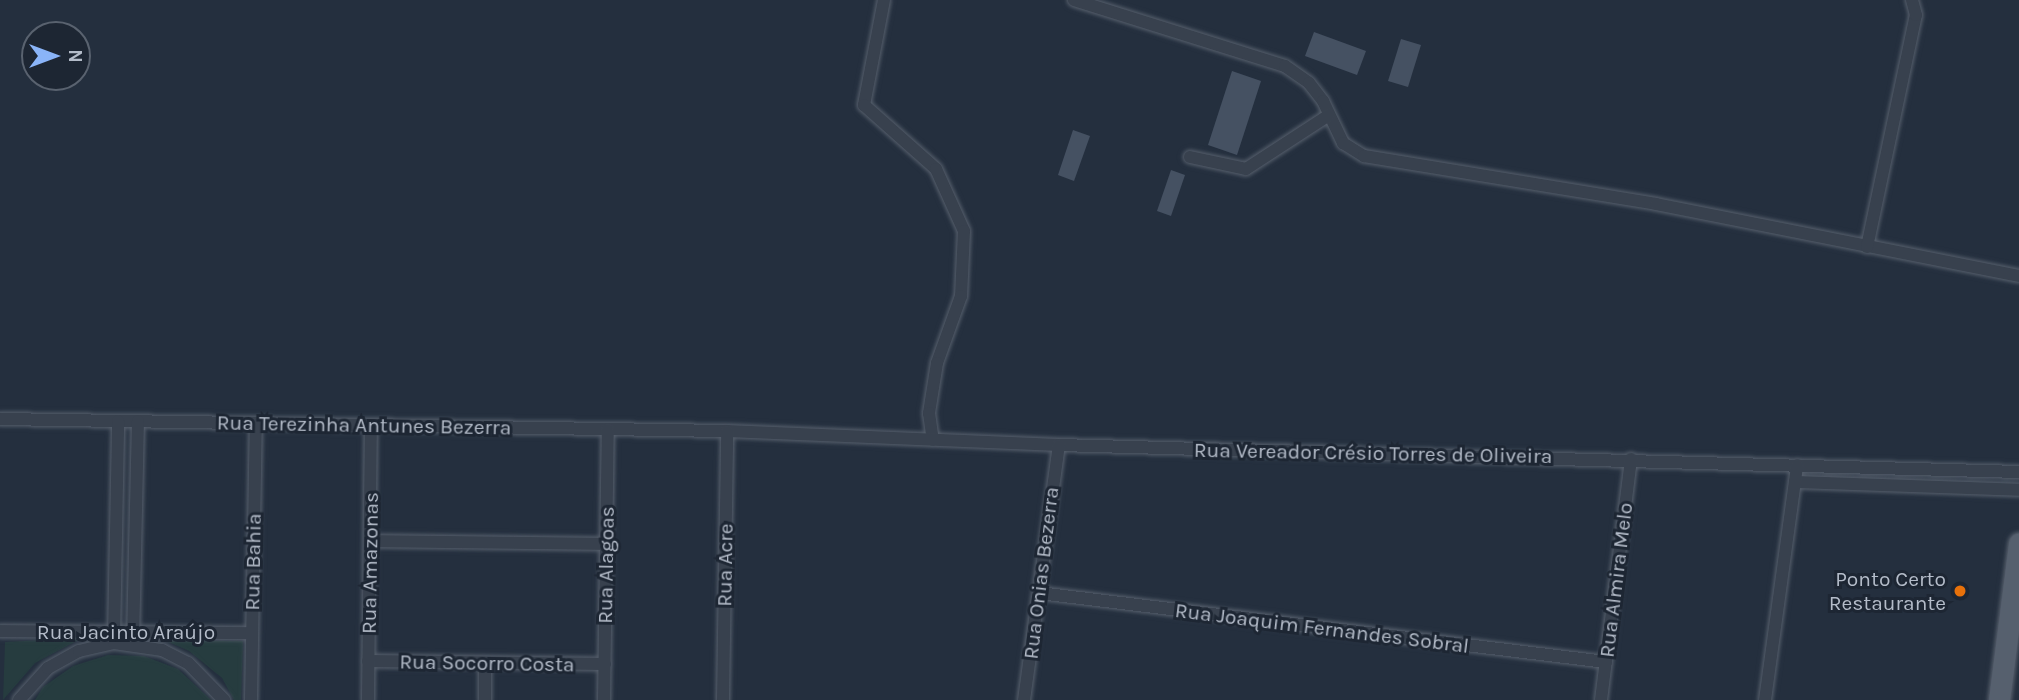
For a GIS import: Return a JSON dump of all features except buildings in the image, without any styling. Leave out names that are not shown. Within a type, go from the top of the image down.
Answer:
[{"type":"main road","points":[[1999,700],[2019,543]]},
{"type":"street","points":[[884,0],[864,105],[936,169],[964,231],[961,296],[937,363],[929,413],[933,440]]},
{"type":"street","points":[[1074,0],[1285,66],[1309,83],[1343,143],[1364,156],[1656,204],[2019,276]]},
{"type":"street","points":[[1867,247],[1916,15],[1912,0]]},
{"type":"street","points":[[1190,157],[1246,169],[1329,115]]},
{"type":"street","name":"Rua Terezinha Antunes Bezerra","points":[[0,421],[727,431]]},
{"type":"street","points":[[19,700],[48,668],[79,650],[114,638],[118,421]]},
{"type":"street","points":[[138,421],[133,638],[188,663],[224,700]]},
{"type":"street","name":"Rua Bahia","points":[[251,700],[256,424]]},
{"type":"street","name":"Rua Amazonas","points":[[368,700],[371,425]]},
{"type":"street","name":"Rua Alagoas","points":[[604,700],[608,429]]},
{"type":"street","name":"Rua Vereador Crésio Torres de Oliveira","points":[[727,431],[1059,445],[2019,472]]},
{"type":"street","name":"Rua Acre","points":[[723,700],[727,431]]},
{"type":"street","name":"Rua Onias Bezerra","points":[[1024,700],[1059,445]]},
{"type":"street","name":"Rua Almira Melo","points":[[1601,700],[1631,459]]},
{"type":"street","points":[[1765,700],[1797,465]]},
{"type":"street","points":[[1795,482],[2019,490]]},
{"type":"street","points":[[370,541],[607,544]]},
{"type":"street","name":"Rua Joaquim Fernandes Sobral","points":[[1039,593],[1606,662]]},
{"type":"street","name":"Rua Jacinto Araújo","points":[[0,631],[114,638],[252,633]]},
{"type":"street","name":"Rua Socorro Costa","points":[[369,661],[605,664]]},
{"type":"street","points":[[485,663],[485,700]]},
{"type":"green space","points":[[82,638],[35,663],[3,700],[5,642]]},
{"type":"green space","points":[[164,640],[243,641],[241,700],[234,700],[222,678],[189,651]]},
{"type":"green space","points":[[108,655],[144,656],[178,669],[211,700],[35,700],[43,687],[73,666]]},
{"type":"place","name":"Ponto Certo Restaurante","points":[[1960,591]]}]
